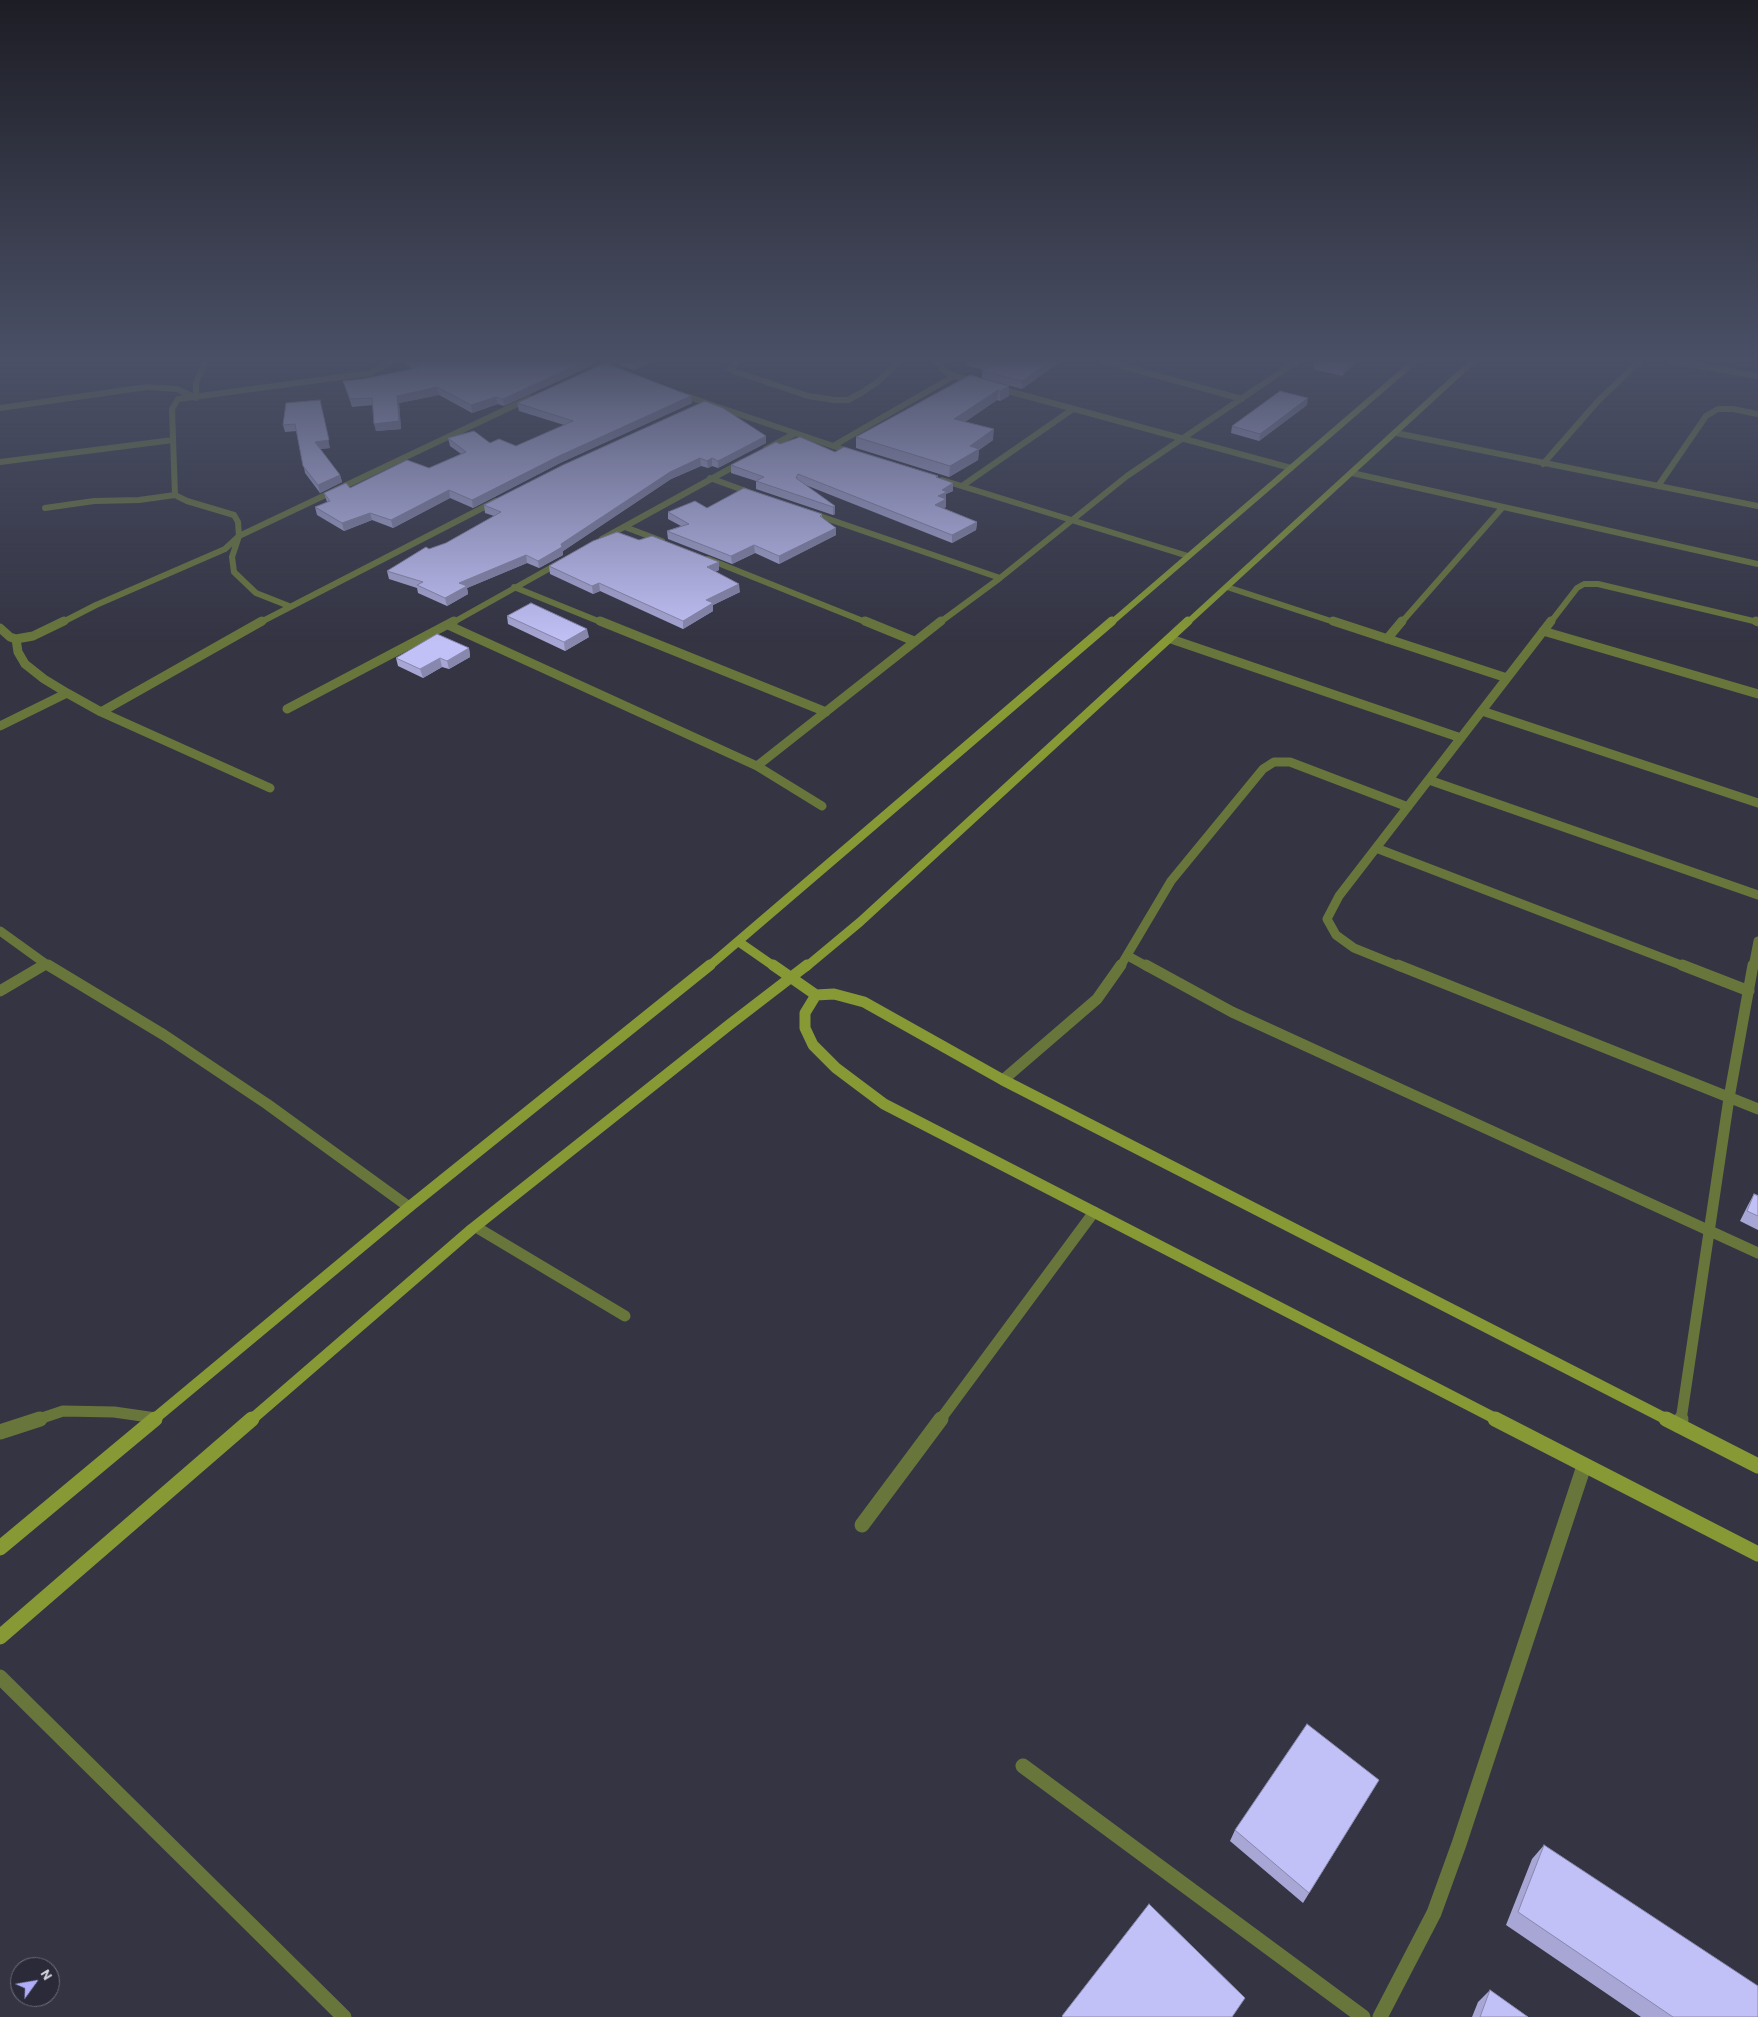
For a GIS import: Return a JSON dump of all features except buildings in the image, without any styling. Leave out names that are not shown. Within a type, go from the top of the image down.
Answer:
[{"type":"main road","points":[[0,1548],[409,1207],[739,942],[1306,455]]},
{"type":"main road","points":[[0,1637],[476,1227],[860,922],[1372,455]]},
{"type":"main road","points":[[739,942],[816,995],[834,994],[864,1002],[1003,1080],[1758,1466]]},
{"type":"main road","points":[[816,995],[805,1013],[805,1028],[813,1045],[836,1068],[884,1104],[1758,1554]]},
{"type":"street","points":[[0,462],[54,455]]},
{"type":"street","points":[[174,455],[175,495]]},
{"type":"street","points":[[1,632],[16,639],[42,632],[96,605],[225,549],[239,536],[410,455]]},
{"type":"street","points":[[962,486],[1005,455]]},
{"type":"street","points":[[757,766],[914,641],[1000,578],[1126,476],[1157,455]]},
{"type":"street","points":[[1244,455],[1291,468]]},
{"type":"street","points":[[1501,455],[1758,506]]},
{"type":"street","points":[[1543,464],[1551,455]]},
{"type":"street","points":[[1658,486],[1679,455]]},
{"type":"street","points":[[591,545],[752,456]]},
{"type":"street","points":[[1352,473],[1758,564]]},
{"type":"street","points":[[710,478],[766,498]]},
{"type":"street","points":[[934,478],[1188,556]]},
{"type":"street","points":[[45,508],[94,501],[139,500],[175,495],[187,501],[234,515],[238,522],[239,536],[232,556],[234,572],[256,593],[288,606]]},
{"type":"street","points":[[101,712],[288,606],[500,499]]},
{"type":"street","points":[[1387,639],[1502,508]]},
{"type":"street","points":[[804,510],[1000,578]]},
{"type":"street","points":[[625,526],[670,544]]},
{"type":"street","points":[[698,555],[914,641]]},
{"type":"street","points":[[287,710],[448,625],[566,559]]},
{"type":"street","points":[[1758,622],[1598,584],[1584,584],[1577,588],[1339,896],[1328,919],[1336,936],[1354,948],[1758,1110]]},
{"type":"street","points":[[514,587],[826,712]]},
{"type":"street","points":[[1227,588],[1507,678]]},
{"type":"street","points":[[448,625],[757,766],[822,806]]},
{"type":"street","points":[[1544,631],[1758,694]]},
{"type":"street","points":[[16,639],[18,652],[25,664],[67,694],[101,712],[270,788]]},
{"type":"street","points":[[1171,639],[1461,738]]},
{"type":"street","points":[[0,726],[67,694]]},
{"type":"street","points":[[1482,712],[1758,803]]},
{"type":"street","points":[[1003,1080],[1097,999],[1128,956],[1171,881],[1263,769],[1274,762],[1290,762],[1408,807]]},
{"type":"street","points":[[1429,780],[1758,895]]},
{"type":"street","points":[[1376,848],[1749,992]]},
{"type":"street","points":[[0,931],[46,964],[164,1035],[267,1104],[409,1207]]},
{"type":"street","points":[[1680,1426],[1729,1098],[1758,941]]},
{"type":"street","points":[[1128,956],[1232,1012],[1758,1253]]},
{"type":"street","points":[[0,991],[46,964]]},
{"type":"street","points":[[862,1525],[1094,1212]]},
{"type":"street","points":[[476,1227],[625,1316]]},
{"type":"street","points":[[0,1432],[63,1411],[114,1412],[156,1418]]},
{"type":"street","points":[[1380,2017],[1434,1913],[1459,1844],[1584,1466]]},
{"type":"street","points":[[0,1677],[344,2017]]},
{"type":"street","points":[[1023,1766],[1363,2017]]}]
